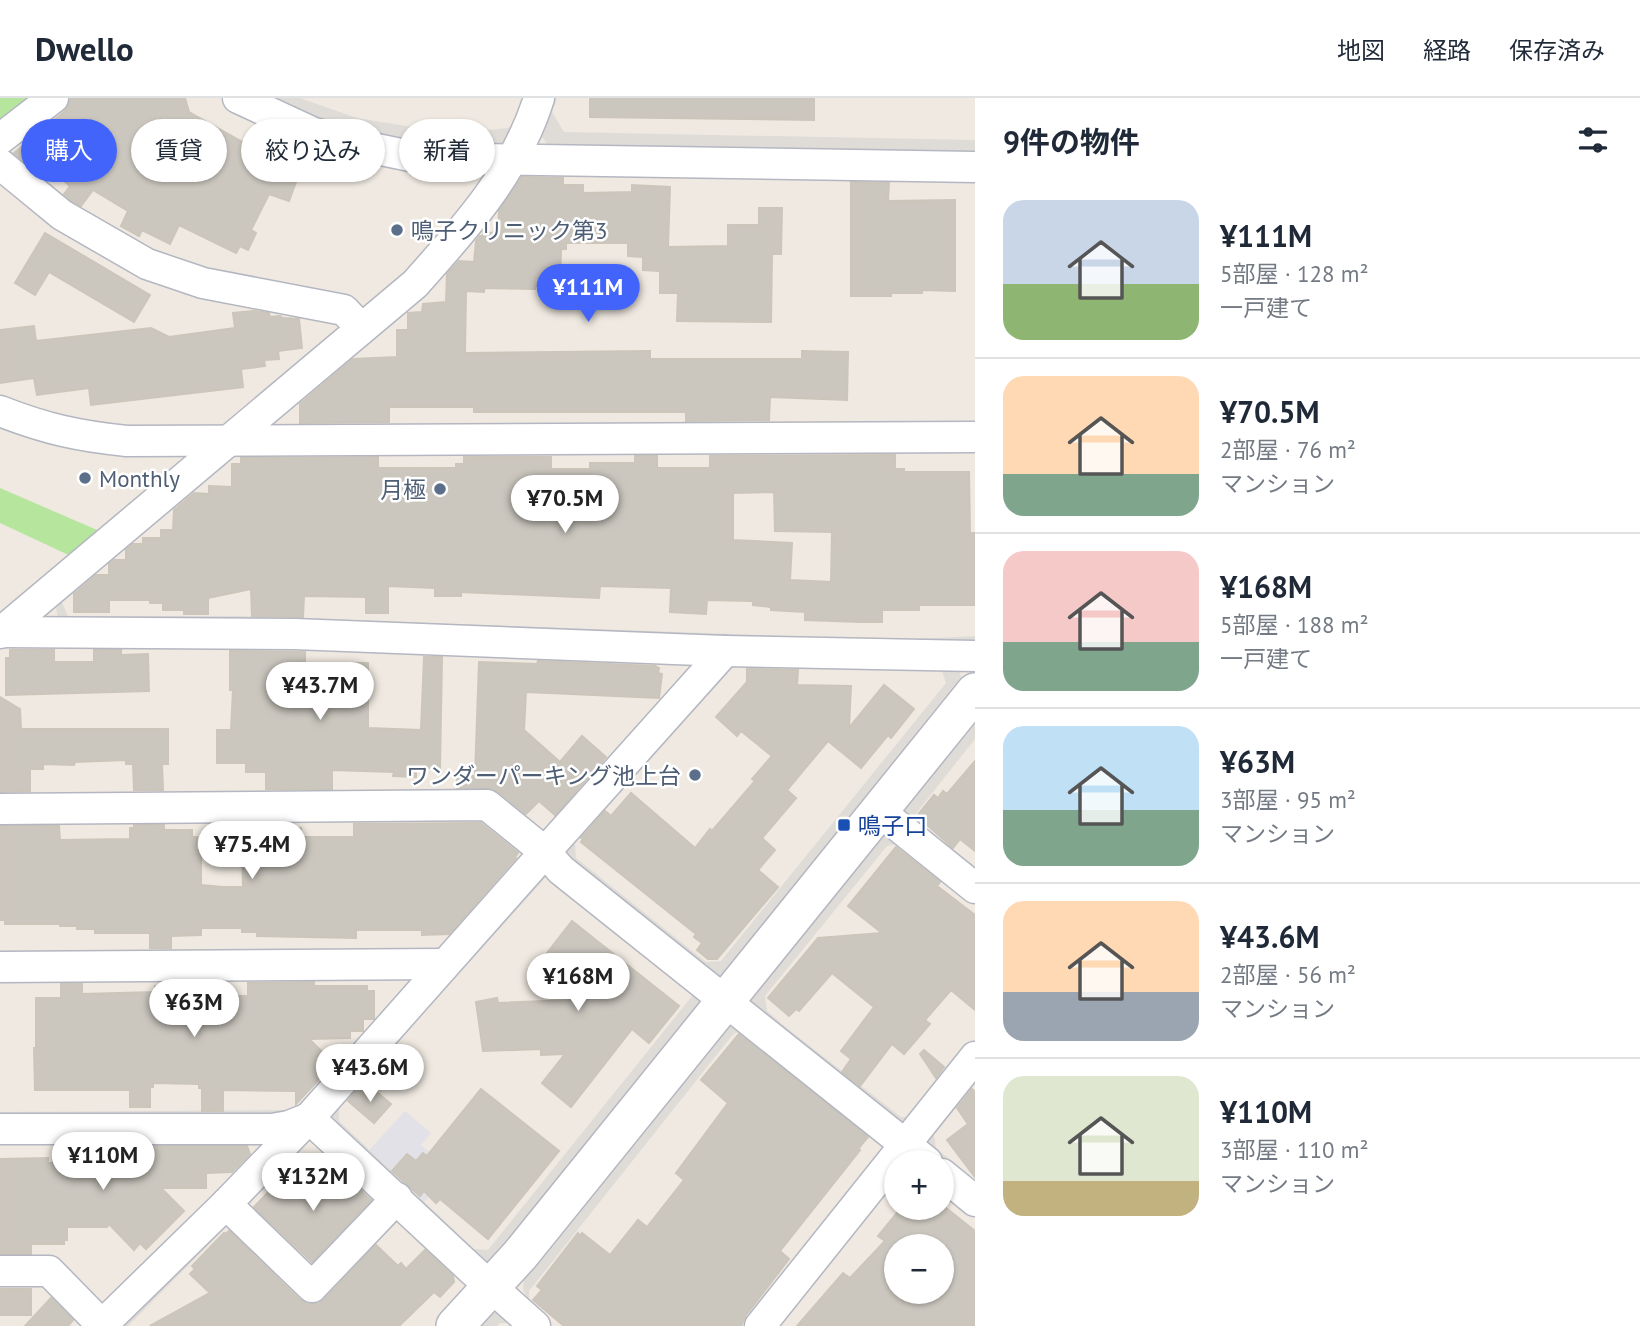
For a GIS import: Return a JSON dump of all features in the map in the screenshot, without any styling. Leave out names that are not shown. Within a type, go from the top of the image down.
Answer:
[{"type":"street","points":[[0,139],[53,98]]},
{"type":"street","points":[[238,98],[314,133],[420,158],[975,167]]},
{"type":"street","points":[[0,633],[424,273],[471,222],[514,159],[539,98]]},
{"type":"street","points":[[0,164],[62,215],[147,264],[203,283],[344,310],[360,328]]},
{"type":"street","points":[[0,411],[32,424],[74,435],[127,441],[975,437]]},
{"type":"street","points":[[0,633],[295,634],[725,651],[975,656]]},
{"type":"street","points":[[0,1271],[49,1271],[102,1326],[309,1118],[725,651]]},
{"type":"street","points":[[455,1326],[492,1288],[975,692]]},
{"type":"street","points":[[0,809],[487,805],[545,852],[561,870],[912,1150]]},
{"type":"street","points":[[878,810],[975,888]]},
{"type":"street","points":[[0,967],[444,964]]},
{"type":"street","points":[[918,1150],[975,1057]]},
{"type":"street","points":[[0,1129],[272,1129],[309,1118]]},
{"type":"street","points":[[309,1118],[535,1326]]},
{"type":"street","points":[[954,1184],[975,1201]]},
{"type":"street","points":[[760,1326],[884,1188]]},
{"type":"street","points":[[226,1204],[312,1287],[397,1198]]},
{"type":"shaded area","points":[[268,98],[300,98],[363,119],[320,119]]},
{"type":"shaded area","points":[[550,98],[557,98],[552,112],[564,132],[975,140],[975,154],[552,146],[547,144],[540,134]]},
{"type":"shaded area","points":[[385,123],[399,125],[399,139],[385,137]]},
{"type":"shaded area","points":[[517,123],[509,142],[495,144],[495,129],[508,128]]},
{"type":"shaded area","points":[[60,598],[68,616],[240,616],[895,640],[975,636],[975,643],[896,646],[58,618],[56,608]]},
{"type":"shaded area","points":[[738,662],[575,843],[576,858],[706,962],[721,961],[946,683],[940,665],[957,667],[961,680],[724,976],[716,976],[564,857],[567,843],[722,668]]},
{"type":"shaded area","points":[[975,718],[975,739],[914,816],[914,828],[902,810]]},
{"type":"shaded area","points":[[881,834],[891,834],[905,842],[887,846],[765,996],[767,1011],[788,1029],[901,1117],[914,1117],[904,1126],[751,1002],[751,996]]},
{"type":"shaded area","points":[[540,873],[555,876],[545,878],[339,1107],[339,1121],[474,1249],[488,1250],[692,996],[693,986],[702,1001],[493,1262],[487,1263],[478,1261],[327,1114]]},
{"type":"shaded area","points":[[732,1022],[749,1032],[734,1033],[529,1291],[529,1302],[523,1289],[524,1278],[726,1025]]},
{"type":"shaded area","points":[[975,1073],[975,1084],[934,1135],[938,1150],[927,1150],[924,1145],[927,1133]]},
{"type":"shaded area","points":[[295,1110],[294,1117],[0,1119],[0,1112]]},
{"type":"shaded area","points":[[405,1111],[431,1133],[421,1145],[453,1171],[424,1202],[369,1150]]},
{"type":"shaded area","points":[[954,1163],[975,1180],[975,1189],[954,1172]]},
{"type":"shaded area","points":[[220,1222],[238,1225],[226,1227],[128,1326],[118,1326]]},
{"type":"shaded area","points":[[492,1313],[500,1313],[511,1323],[478,1326]]},
{"type":"green space","points":[[0,98],[39,98],[0,128]]},
{"type":"green space","points":[[0,488],[104,533],[75,558],[0,523]]},
{"type":"building","points":[[71,98],[185,98],[189,112],[201,119],[131,119],[131,182],[227,182],[227,133],[241,141],[241,182],[296,182],[289,201],[269,194],[251,230],[256,233],[248,250],[240,246],[236,253],[179,225],[170,244],[142,230],[139,236],[121,226],[128,211],[93,190],[81,206],[64,194],[70,186],[65,182],[117,182],[117,119],[55,119],[64,112]]},
{"type":"building","points":[[590,98],[814,98],[814,120],[590,117]]},
{"type":"building","points":[[21,147],[21,159],[14,153]]},
{"type":"building","points":[[522,177],[563,178],[563,185],[583,185],[583,193],[632,192],[632,185],[670,187],[668,247],[728,246],[728,225],[759,225],[759,208],[782,208],[781,254],[772,254],[771,322],[677,321],[678,293],[660,293],[660,271],[643,270],[643,257],[628,256],[628,243],[566,243],[566,249],[561,249],[560,286],[466,291],[465,353],[650,351],[650,359],[802,359],[802,351],[848,352],[847,400],[770,397],[769,420],[686,421],[686,412],[474,412],[474,407],[389,407],[389,422],[300,423],[300,404],[353,359],[397,357],[397,330],[408,330],[408,313],[422,312],[423,304],[446,302],[447,274],[459,261],[474,262],[476,241],[483,236],[483,232],[493,233],[498,230],[499,211]]},
{"type":"building","points":[[851,182],[889,183],[888,201],[955,200],[955,291],[922,290],[922,293],[891,293],[891,296],[851,296]]},
{"type":"building","points":[[45,233],[150,295],[134,322],[49,272],[35,295],[15,283]]},
{"type":"building","points":[[233,313],[269,313],[270,317],[299,319],[302,348],[278,351],[279,359],[264,360],[265,366],[241,369],[243,387],[91,405],[89,388],[37,395],[34,378],[0,383],[0,330],[34,326],[36,341],[151,328],[169,337],[235,328]]},
{"type":"building","points":[[895,455],[895,469],[904,469],[904,472],[969,472],[970,533],[975,533],[975,605],[919,605],[919,610],[882,610],[882,622],[860,622],[805,620],[805,612],[771,610],[771,607],[753,605],[753,601],[707,600],[706,614],[670,612],[671,588],[600,586],[599,598],[461,592],[461,596],[435,596],[435,588],[388,586],[388,613],[366,613],[366,597],[304,596],[303,617],[252,616],[251,589],[208,598],[208,614],[184,614],[184,610],[163,610],[163,603],[150,603],[150,600],[109,600],[109,612],[74,612],[74,594],[96,575],[109,575],[109,564],[114,560],[126,560],[126,550],[133,544],[143,544],[143,538],[161,538],[161,530],[173,530],[174,510],[194,493],[209,494],[209,486],[232,487],[232,464],[241,464],[241,458],[378,457],[378,468],[456,468],[456,464],[464,464],[464,457],[551,457],[551,469],[590,469],[590,463],[635,463],[635,456],[657,456],[657,468],[710,468],[710,456]],"holes":[[[774,492],[775,531],[832,532],[831,582],[790,580],[792,543],[733,540],[733,493]]]},
{"type":"building","points":[[10,650],[54,650],[54,662],[94,662],[94,650],[121,650],[121,655],[148,654],[149,691],[6,695],[6,658],[10,658]]},
{"type":"building","points":[[230,651],[305,652],[305,663],[368,663],[368,728],[421,730],[424,657],[442,657],[440,768],[416,768],[416,777],[393,776],[394,772],[332,770],[332,789],[266,789],[266,772],[246,772],[246,763],[217,763],[217,730],[231,730],[233,690],[230,690]]},
{"type":"building","points":[[538,661],[655,666],[659,668],[658,673],[662,674],[659,698],[526,692],[524,730],[560,762],[582,736],[606,757],[555,815],[539,801],[526,814],[497,791],[487,788],[457,788],[457,776],[475,776],[479,662],[537,664]]},
{"type":"building","points":[[747,669],[798,670],[797,685],[851,686],[849,728],[884,685],[914,709],[891,738],[888,735],[861,768],[828,741],[787,790],[796,798],[762,838],[775,850],[758,870],[778,887],[717,959],[708,959],[697,950],[702,943],[694,937],[696,934],[581,842],[581,838],[605,811],[611,816],[631,793],[695,848],[710,829],[712,831],[755,781],[752,779],[772,756],[741,731],[737,736],[716,717],[747,682]]},
{"type":"building","points":[[0,697],[20,709],[21,729],[168,729],[168,764],[162,764],[163,790],[134,790],[133,764],[126,764],[126,760],[75,762],[74,765],[43,764],[43,769],[30,769],[30,791],[0,792]]},
{"type":"building","points":[[975,761],[975,851],[960,839],[953,848],[917,816],[934,795],[938,798],[943,791],[947,794]]},
{"type":"building","points":[[481,823],[518,853],[449,934],[422,935],[422,930],[356,930],[356,938],[257,936],[257,932],[242,932],[242,928],[201,928],[201,935],[171,936],[171,948],[150,948],[150,933],[95,933],[95,929],[77,929],[77,926],[5,924],[5,920],[0,920],[0,826],[59,826],[60,840],[130,839],[130,828],[134,828],[134,825],[164,825],[164,830],[192,830],[192,837],[197,837],[196,850],[201,850],[201,885],[243,887],[242,840],[250,840],[250,827],[301,828],[302,837],[354,837],[354,824]]},
{"type":"building","points":[[896,847],[940,882],[937,886],[975,915],[975,1010],[951,990],[925,1020],[930,1024],[904,1054],[892,1044],[860,1086],[842,1072],[851,1059],[841,1051],[874,1007],[832,973],[799,1011],[796,1009],[789,1016],[768,998],[818,938],[882,933],[848,906]]},
{"type":"building","points":[[572,921],[679,1006],[649,1043],[632,1029],[571,1107],[542,1083],[565,1054],[541,1055],[541,1049],[483,1051],[476,1002],[497,998],[498,1003],[570,1000],[533,971]]},
{"type":"building","points":[[314,982],[314,986],[367,986],[367,991],[374,991],[374,1019],[363,1019],[363,1031],[350,1031],[350,1038],[309,1039],[334,1063],[296,1104],[296,1091],[223,1090],[223,1111],[202,1111],[202,1088],[199,1088],[199,1084],[153,1083],[153,1087],[150,1087],[150,1107],[130,1107],[130,1090],[35,1090],[36,998],[61,998],[61,984],[82,984],[82,994],[155,992],[155,986],[192,986],[192,991],[204,991],[204,996],[248,996],[248,983]]},
{"type":"building","points":[[739,1034],[868,1137],[780,1251],[789,1259],[746,1315],[741,1326],[564,1326],[533,1300],[542,1290],[537,1286],[578,1233],[580,1236],[582,1233],[610,1255],[638,1220],[647,1227],[684,1180],[676,1173],[728,1103],[701,1080]]},
{"type":"building","points":[[924,1050],[944,1067],[936,1078],[920,1054]]},
{"type":"building","points":[[359,1088],[365,1094],[372,1088],[391,1104],[374,1123],[348,1101]]},
{"type":"building","points":[[481,1089],[559,1151],[488,1239],[440,1199],[436,1203],[424,1191],[420,1196],[392,1171],[407,1154],[416,1161],[423,1153],[427,1156]]},
{"type":"building","points":[[972,1089],[975,1092],[975,1177],[947,1140],[968,1124],[957,1108]]},
{"type":"building","points":[[94,1146],[247,1146],[250,1154],[232,1172],[206,1173],[206,1188],[161,1188],[184,1211],[146,1249],[140,1243],[134,1250],[109,1224],[107,1227],[67,1227],[67,1240],[64,1240],[64,1244],[31,1244],[31,1254],[0,1254],[0,1159],[48,1158],[48,1163],[94,1163]]},
{"type":"building","points":[[340,1171],[371,1200],[312,1262],[254,1207],[282,1178],[307,1203]]},
{"type":"building","points":[[954,1214],[975,1231],[975,1326],[797,1326],[843,1273],[850,1278],[884,1242],[884,1304],[954,1304],[954,1234],[884,1234],[884,1240],[878,1236],[891,1220],[954,1220]]},
{"type":"building","points":[[229,1231],[300,1300],[308,1304],[318,1304],[325,1299],[376,1245],[398,1266],[401,1263],[406,1269],[425,1250],[453,1276],[454,1282],[440,1297],[434,1292],[399,1326],[150,1326],[210,1293],[190,1274],[195,1269],[192,1266]]},
{"type":"building","points":[[0,1289],[31,1289],[31,1315],[0,1315]]},
{"type":"building","points":[[51,1298],[73,1320],[68,1326],[25,1326]]},
{"type":"place","name":"鳴子クリニック第3","points":[[397,230]]},
{"type":"place","name":"Monthly","points":[[85,478]]},
{"type":"place","name":"月極","points":[[440,489]]},
{"type":"place","name":"ワンダーパーキング池上台","points":[[695,775]]},
{"type":"place","name":"鳴子口","points":[[844,825]]}]
